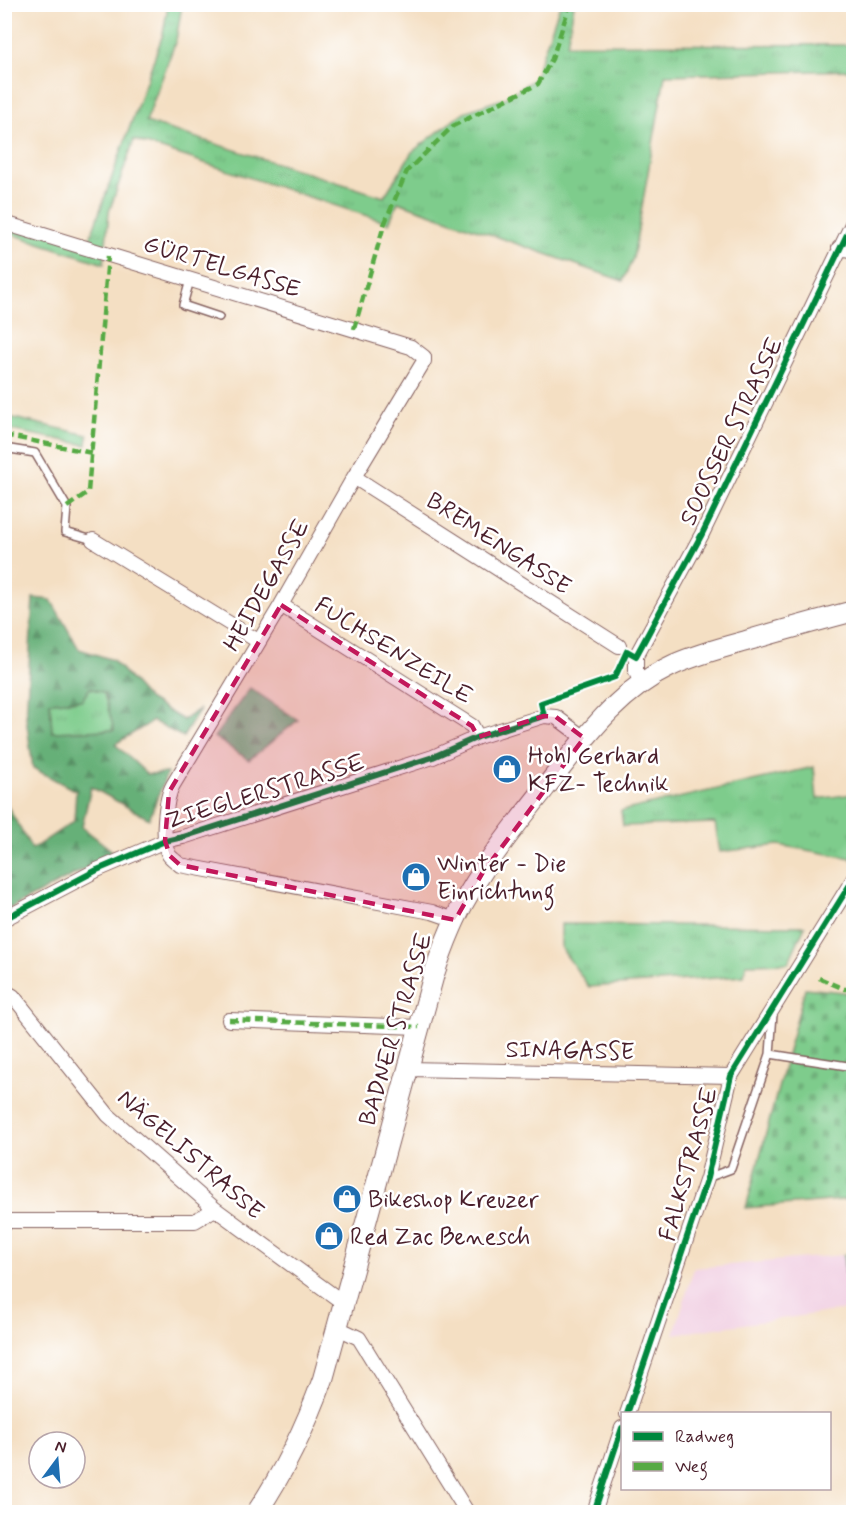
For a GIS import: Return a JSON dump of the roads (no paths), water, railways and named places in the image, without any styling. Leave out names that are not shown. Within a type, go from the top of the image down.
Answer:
[{"type":"street","name":"SOOSSER STRASSE","points":[[642,683],[636,672],[636,656],[702,534],[854,220]]},
{"type":"street","name":"GÜRTELGASSE","points":[[4,223],[411,347],[424,357]]},
{"type":"street","points":[[839,248],[854,251]]},
{"type":"street","name":"HEIDEGASSE","points":[[165,841],[169,792],[281,605],[424,361],[424,357]]},
{"type":"street","name":"BREMENGASSE","points":[[354,477],[619,646]]},
{"type":"street","points":[[93,540],[258,641]]},
{"type":"street","name":"FUCHSENZEILE","points":[[281,605],[472,726],[478,737]]},
{"type":"street","name":"BADNER STRASSE","points":[[257,1512],[291,1455],[309,1418],[323,1379],[434,974],[455,920],[483,872],[584,738],[611,709],[642,683],[671,666],[710,651],[854,610]]},
{"type":"street","name":"ZIEGLERSTRASSE","points":[[4,919],[97,870],[165,841],[433,757],[478,737],[544,716],[556,717],[584,738]]},
{"type":"street","points":[[165,841],[170,856],[180,865],[432,912],[455,920]]},
{"type":"street","name":"FALKSTRASSE","points":[[627,1412],[707,1178],[731,1076],[854,878]]},
{"type":"street","name":"NÄGELISTRASSE","points":[[4,991],[13,996],[108,1115],[215,1209],[345,1304]]},
{"type":"street","points":[[229,1020],[419,1027]]},
{"type":"street","name":"SINAGASSE","points":[[408,1069],[731,1076]]},
{"type":"street","points":[[4,1221],[195,1221],[215,1209]]},
{"type":"street","points":[[338,1328],[359,1338],[467,1512]]},
{"type":"street","points":[[594,1512],[621,1431]]},
{"type":"lane","points":[[190,280],[183,305],[219,317]]},
{"type":"lane","points":[[4,448],[35,453],[67,507],[66,532],[93,540]]},
{"type":"lane","points":[[707,1178],[731,1169],[770,1054],[773,1006]]},
{"type":"lane","points":[[770,1054],[853,1067]]},
{"type":"place","name":"Hohl Gerhard KFZ- Technik","points":[[507,769]]},
{"type":"place","name":"Winter - Die Einrichtung","points":[[416,877]]},
{"type":"place","name":"Bikeshop Kreuzer","points":[[347,1199]]},
{"type":"place","name":"Red Zac Benesch","points":[[329,1236]]}]
